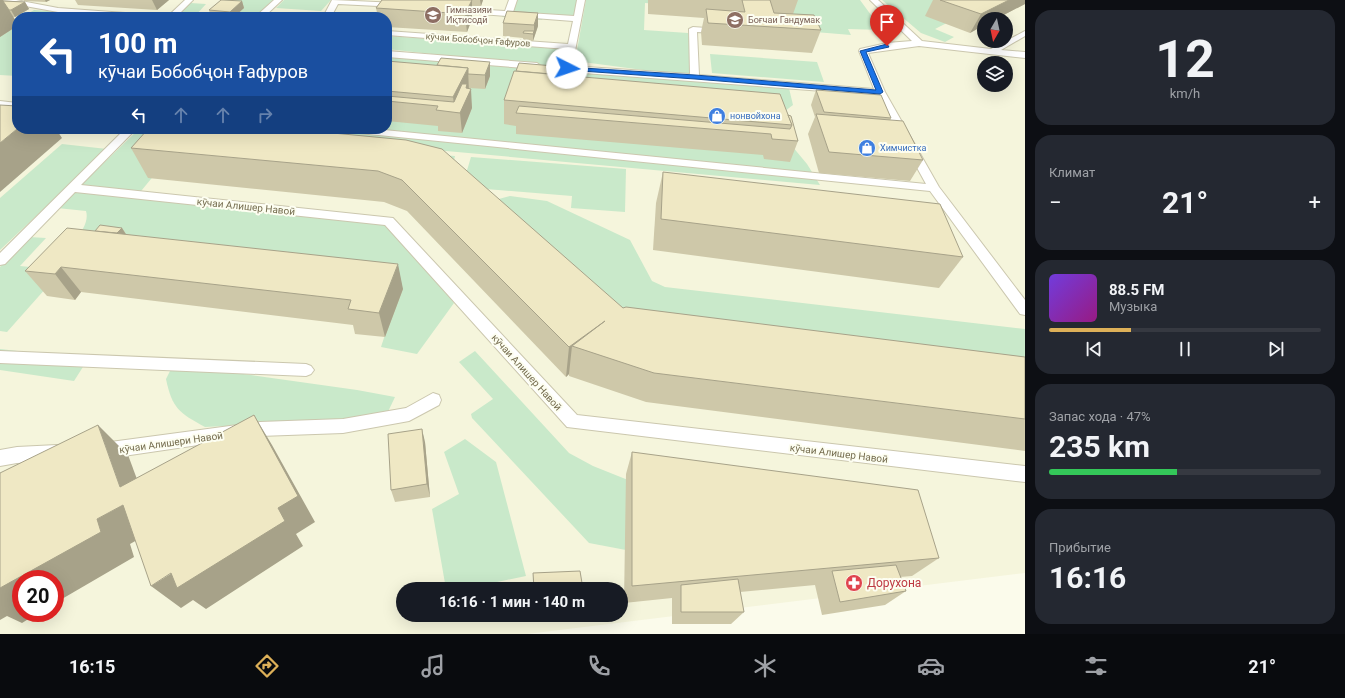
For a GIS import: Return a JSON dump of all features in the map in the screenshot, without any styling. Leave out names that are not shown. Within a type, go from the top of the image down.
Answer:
[{"type":"lane","points":[[3,0],[58,10],[85,12]]},
{"type":"lane","points":[[176,12],[189,0]]},
{"type":"lane","points":[[265,12],[278,0]]},
{"type":"lane","points":[[508,14],[514,0]]},
{"type":"lane","points":[[567,68],[570,47],[581,0]]},
{"type":"lane","points":[[874,0],[919,43]]},
{"type":"lane","points":[[330,12],[336,1],[405,5]]},
{"type":"lane","points":[[446,10],[576,19]]},
{"type":"lane","points":[[695,77],[693,29],[726,31]]},
{"type":"lane","name":"кӯчаи Бобобҷон Ғафуров","points":[[392,33],[570,47]]},
{"type":"lane","points":[[994,50],[1025,33]]},
{"type":"lane","points":[[1025,55],[994,50],[919,43],[887,46],[863,51],[880,92],[934,188],[1025,310]]},
{"type":"lane","points":[[392,54],[880,92]]},
{"type":"lane","points":[[0,104],[12,105]]},
{"type":"lane","points":[[6,115],[12,110]]},
{"type":"lane","points":[[0,261],[126,134]]},
{"type":"lane","points":[[392,134],[934,188]]},
{"type":"lane","name":"кӯчаи Алишер Навоӣ","points":[[72,188],[389,221],[573,422],[1025,474]]},
{"type":"lane","points":[[0,358],[306,370]]},
{"type":"lane","name":"кӯчаи Алишери Навоӣ","points":[[0,458],[17,455],[79,452],[260,429],[343,426],[409,414],[432,400]]},
{"type":"shaded area","points":[[0,0],[1025,0],[1025,573],[628,622],[628,582],[396,582],[396,622],[625,622],[527,634],[0,634]]},
{"type":"shaded area","points":[[225,0],[273,0],[260,12],[212,12]]},
{"type":"shaded area","points":[[284,0],[331,0],[321,11],[276,8]]},
{"type":"shaded area","points":[[510,0],[580,0],[577,17],[544,16],[542,20],[502,17]]},
{"type":"shaded area","points":[[586,0],[679,0],[679,5],[645,3],[644,30],[688,33],[695,77],[788,84],[793,105],[781,114],[787,140],[807,164],[820,185],[258,134],[392,134],[392,54],[512,63],[392,50],[392,36],[564,48],[567,67],[681,75],[575,61]]},
{"type":"shaded area","points":[[741,0],[860,0],[882,30],[848,29],[851,35],[803,31],[744,11]]},
{"type":"shaded area","points":[[882,0],[992,0],[935,29],[954,37],[945,42],[921,33]]},
{"type":"shaded area","points":[[191,3],[206,4],[199,12],[180,12]]},
{"type":"shaded area","points":[[34,10],[63,12],[31,12]]},
{"type":"shaded area","points":[[0,26],[12,27],[12,76],[0,75]]},
{"type":"shaded area","points":[[710,54],[817,62],[824,82],[712,73]]},
{"type":"shaded area","points":[[134,134],[198,134],[455,156],[447,190],[160,168],[137,196],[382,222],[436,278],[454,303],[417,354],[381,347],[400,289],[77,239],[86,222],[86,211],[57,208]]},
{"type":"shaded area","points":[[62,144],[107,149],[0,250],[0,198]]},
{"type":"shaded area","points":[[471,157],[626,169],[625,212],[571,208],[572,196],[462,187]]},
{"type":"shaded area","points":[[510,196],[547,201],[630,240],[652,281],[665,287],[1025,329],[1025,385],[619,330],[480,204]]},
{"type":"shaded area","points":[[29,237],[46,238],[20,266],[62,270],[7,332],[0,331],[0,267]]},
{"type":"shaded area","points":[[0,349],[88,359],[74,381],[0,370]]},
{"type":"shaded area","points":[[475,351],[569,453],[593,466],[638,484],[647,554],[589,543],[472,418],[471,414],[493,399],[459,362]]},
{"type":"shaded area","points":[[180,365],[357,390],[395,397],[385,418],[205,427],[189,418],[178,409],[171,397],[166,379],[172,367]]},
{"type":"shaded area","points":[[465,439],[496,462],[526,576],[497,582],[445,582],[432,509],[459,494],[444,452]]},
{"type":"building","points":[[221,0],[242,1],[230,12],[209,10]]},
{"type":"building","points":[[382,0],[472,0],[465,14],[376,8]]},
{"type":"building","points":[[742,0],[770,0],[774,13],[814,15],[821,30],[708,23],[706,9],[745,12]]},
{"type":"building","points":[[940,0],[1009,0],[985,12],[977,13]]},
{"type":"building","points":[[3,1],[25,2],[9,10]]},
{"type":"building","points":[[507,11],[538,13],[534,25],[503,23]]},
{"type":"building","points":[[524,31],[534,31],[533,34],[523,33]]},
{"type":"building","points":[[441,58],[490,62],[485,75],[468,74],[468,68],[437,65]]},
{"type":"building","points":[[392,61],[468,68],[453,97],[392,91]]},
{"type":"building","points":[[519,63],[577,68],[575,76],[516,71]]},
{"type":"building","points":[[514,71],[780,94],[792,125],[504,100]]},
{"type":"building","points":[[462,84],[467,84],[466,88],[471,89],[460,113],[436,110],[438,106],[392,101],[392,96],[454,102]]},
{"type":"building","points":[[816,90],[881,95],[891,118],[824,112]]},
{"type":"building","points":[[0,105],[12,106],[12,133],[0,143]]},
{"type":"building","points":[[519,106],[790,129],[792,125],[788,115],[791,116],[798,141],[772,139],[771,134],[516,113]]},
{"type":"building","points":[[816,114],[903,121],[923,160],[829,152]]},
{"type":"building","points":[[144,134],[343,134],[406,140],[442,149],[623,308],[626,307],[1025,357],[1025,419],[654,373],[572,346],[605,321],[569,347],[402,180],[378,171],[131,148]]},
{"type":"building","points":[[663,172],[940,204],[963,257],[661,219]]},
{"type":"building","points":[[100,225],[122,228],[117,233],[95,231]]},
{"type":"building","points":[[67,228],[398,264],[379,313],[348,309],[351,300],[61,267],[55,274],[25,271]]},
{"type":"building","points":[[254,415],[298,496],[278,508],[285,521],[177,588],[171,573],[151,586],[123,505],[97,519],[101,532],[32,570],[12,570],[12,581],[0,588],[0,473],[98,425],[120,487]]},
{"type":"building","points":[[422,429],[427,484],[391,490],[388,434]]},
{"type":"building","points":[[632,452],[918,490],[939,558],[632,586]]},
{"type":"building","points":[[896,565],[906,591],[840,602],[832,571]]},
{"type":"building","points":[[580,571],[582,582],[534,582],[533,573]]},
{"type":"building","points":[[738,579],[744,612],[681,612],[681,585]]},
{"type":"place","name":"Гимназияи Иқтисодӣ","points":[[433,15]]},
{"type":"place","name":"Боғчаи Гандумак","points":[[735,20]]},
{"type":"place","name":"нонвойхона","points":[[717,116]]},
{"type":"place","name":"Химчистка","points":[[867,148]]},
{"type":"place","name":"Дорухона","points":[[854,583]]},
{"type":"route","points":[[567,68],[880,92],[863,51],[887,46]]}]
